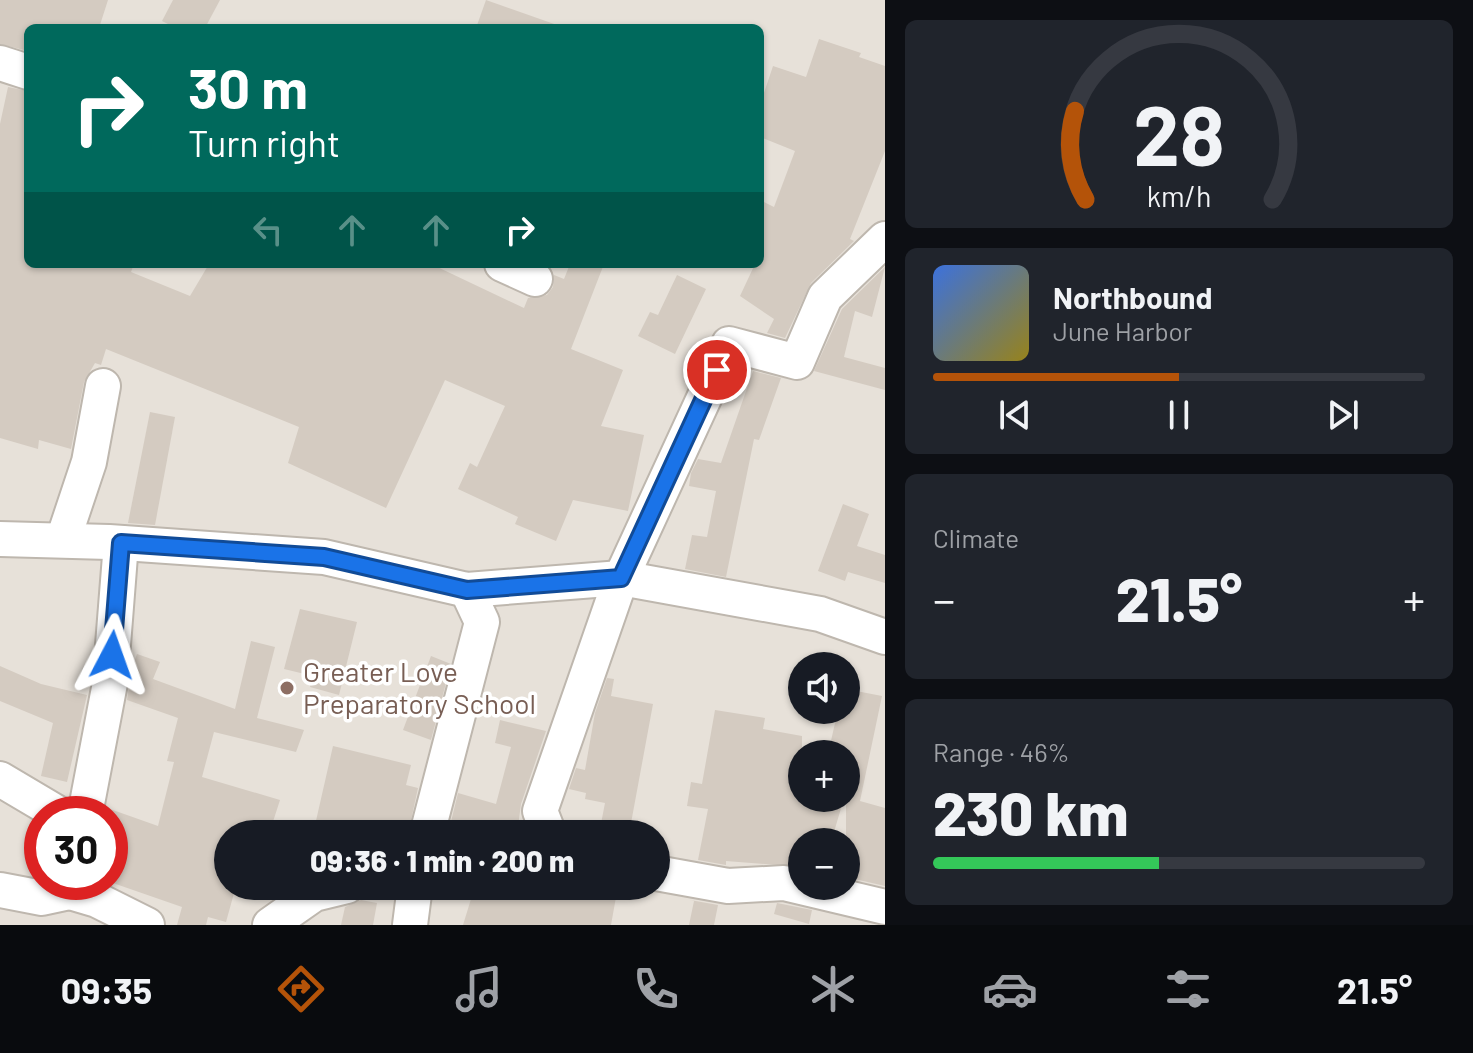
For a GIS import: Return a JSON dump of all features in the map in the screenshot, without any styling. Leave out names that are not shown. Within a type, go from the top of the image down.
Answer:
[{"type":"street","points":[[0,63],[24,71]]},
{"type":"street","points":[[544,820],[540,811],[621,578],[729,344],[797,362],[825,297],[885,239]]},
{"type":"street","points":[[511,268],[535,279]]},
{"type":"street","points":[[63,540],[89,462],[103,386]]},
{"type":"street","points":[[0,539],[121,543],[324,557],[467,590],[621,578],[820,614],[885,637]]},
{"type":"street","points":[[88,796],[110,683],[121,543]]},
{"type":"street","points":[[431,820],[482,622],[467,590]]},
{"type":"street","points":[[0,779],[29,796]]},
{"type":"street","points":[[670,876],[728,886],[784,883],[885,907]]},
{"type":"street","points":[[0,890],[24,895]]},
{"type":"street","points":[[97,900],[147,925]]},
{"type":"street","points":[[270,925],[305,900]]},
{"type":"street","points":[[410,925],[413,900]]},
{"type":"shaded area","points":[[0,0],[885,0],[885,925],[0,925]]},
{"type":"building","points":[[0,0],[108,0],[100,24],[24,24],[24,50],[0,44]]},
{"type":"building","points":[[173,0],[220,0],[207,24],[168,24],[162,21]]},
{"type":"building","points":[[486,0],[554,24],[477,24]]},
{"type":"building","points":[[819,39],[861,53],[859,57],[885,66],[885,151],[850,239],[854,241],[811,283],[785,338],[767,333],[774,319],[740,296],[753,268],[764,268],[764,202],[774,207],[795,151],[764,139],[764,93],[773,66],[806,77]]},
{"type":"building","points":[[8,87],[24,90],[24,268],[132,268],[131,272],[190,296],[207,268],[439,268],[524,308],[528,298],[547,295],[553,287],[554,275],[564,279],[568,268],[602,268],[571,349],[623,370],[601,426],[644,435],[628,511],[573,500],[556,541],[515,524],[518,517],[458,489],[470,463],[477,467],[505,406],[445,380],[386,508],[288,463],[299,427],[106,349],[101,365],[95,363],[84,382],[71,449],[39,440],[38,449],[0,438],[0,124]]},
{"type":"building","points":[[885,267],[872,317],[855,311],[844,357],[885,368],[885,390],[814,371],[842,309]]},
{"type":"building","points":[[677,275],[706,289],[675,354],[638,336],[650,312],[658,315]]},
{"type":"building","points":[[753,371],[781,378],[759,440],[754,439],[726,577],[685,569],[692,535],[707,537],[716,491],[689,486],[691,473],[698,459],[721,463]]},
{"type":"building","points":[[150,412],[175,417],[155,525],[128,523]]},
{"type":"building","points":[[843,504],[869,514],[857,546],[885,555],[885,583],[848,572],[845,581],[818,571]]},
{"type":"building","points":[[300,609],[357,622],[339,695],[310,687],[313,676],[284,669]]},
{"type":"building","points":[[251,641],[275,647],[257,718],[304,730],[296,752],[214,732],[202,777],[280,800],[274,820],[214,820],[214,900],[232,900],[226,922],[208,917],[206,925],[177,925],[182,907],[128,888],[128,815],[158,826],[174,762],[167,761],[178,718],[127,700],[131,670],[137,654],[160,662],[153,679],[235,709]]},
{"type":"building","points":[[431,656],[451,664],[431,740],[403,730]]},
{"type":"building","points":[[0,666],[41,684],[87,695],[67,782],[41,776],[53,723],[0,701]]},
{"type":"building","points":[[607,678],[614,679],[611,696],[653,704],[632,820],[602,820],[605,803],[585,799],[586,793],[569,789],[576,768],[585,770],[595,713]]},
{"type":"building","points":[[860,692],[882,696],[860,801],[860,740],[831,740],[835,724],[860,724]]},
{"type":"building","points":[[715,710],[765,718],[763,729],[802,736],[802,740],[788,740],[788,812],[840,812],[835,828],[788,828],[788,866],[726,861],[726,865],[698,860],[708,809],[687,806],[691,782],[702,784]]},
{"type":"building","points":[[500,720],[546,731],[521,804],[519,820],[451,820],[458,793],[496,804],[511,747],[495,743]]},
{"type":"building","points":[[333,746],[411,765],[406,785],[418,788],[411,820],[316,820]]},
{"type":"building","points":[[860,801],[885,808],[885,886],[860,880],[860,828],[846,828],[846,812],[860,812]]},
{"type":"building","points":[[361,900],[377,903],[373,925],[341,925],[345,907]]},
{"type":"building","points":[[471,900],[615,900],[611,925],[463,925]]},
{"type":"building","points":[[690,900],[718,905],[714,925],[689,925],[694,901]]},
{"type":"building","points":[[777,903],[812,910],[809,924],[774,914]]},
{"type":"place","name":"Greater Love Preparatory School","points":[[287,688]]},
{"type":"route","points":[[112,655],[121,543],[324,557],[467,590],[621,578],[717,370]]}]
